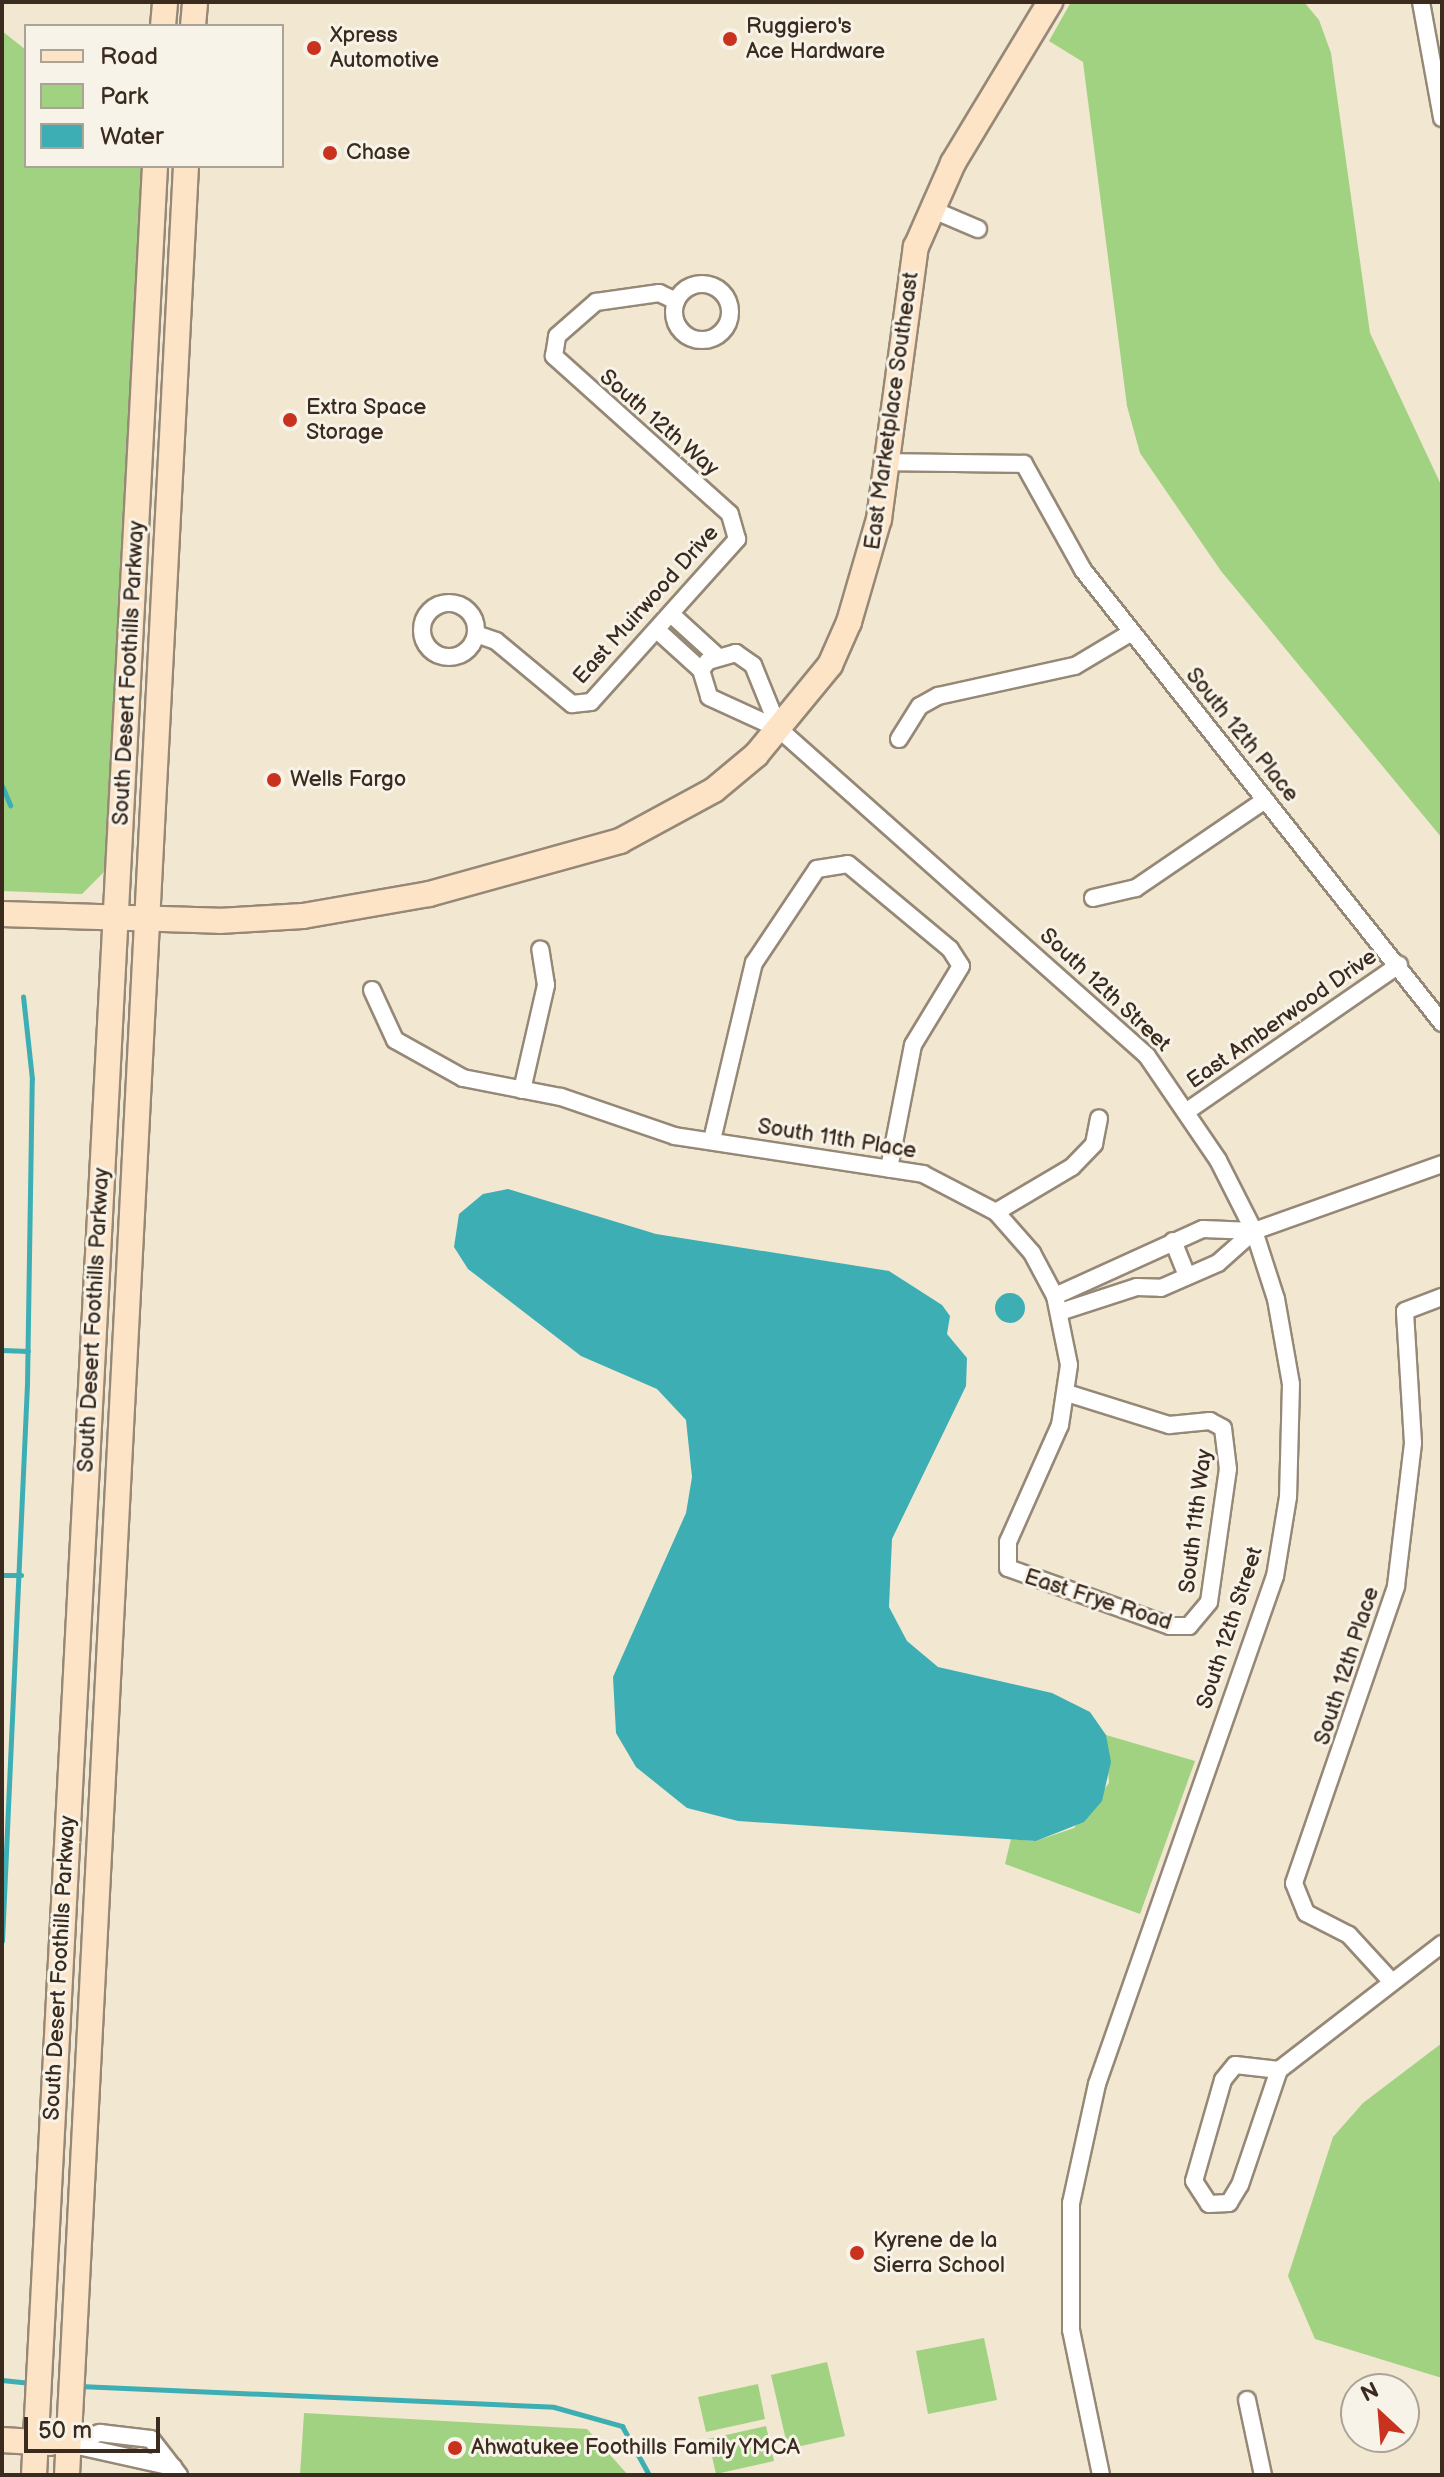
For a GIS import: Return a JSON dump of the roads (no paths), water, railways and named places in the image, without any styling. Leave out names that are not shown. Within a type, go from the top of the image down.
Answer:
[{"type":"street","points":[[163,24],[165,2]]},
{"type":"street","points":[[193,24],[195,2]]},
{"type":"street","name":"East Marketplace Southeast","points":[[116,920],[148,923],[339,911],[482,883],[620,841],[714,790],[779,729],[830,665],[867,574],[909,284],[931,209],[1050,2]]},
{"type":"street","points":[[1421,2],[1442,118]]},
{"type":"street","name":"South Desert Foothills Parkway","points":[[34,2475],[155,168]]},
{"type":"street","name":"South Desert Foothills Parkway","points":[[67,2475],[186,168]]},
{"type":"street","points":[[931,209],[978,229]]},
{"type":"street","name":"South 12th Way","points":[[676,301],[639,293],[596,302],[552,346],[558,363],[740,531]]},
{"type":"street","name":"South 12th Place","points":[[885,462],[1024,464],[1083,570],[1442,1023]]},
{"type":"street","name":"East Muirwood Drive","points":[[476,634],[496,641],[553,691],[582,705],[657,630],[740,531]]},
{"type":"street","name":"South 12th Street","points":[[671,614],[716,655],[736,653],[753,665],[779,729]]},
{"type":"street","name":"South 12th Street","points":[[657,630],[701,670],[718,704],[779,729],[1102,1011],[1190,1109],[1254,1231],[1276,1299],[1291,1384],[1288,1497],[1275,1576],[1097,2084],[1077,2167],[1067,2251],[1071,2330],[1101,2475]]},
{"type":"street","points":[[899,739],[920,706],[938,696],[1075,666],[1132,632]]},
{"type":"street","points":[[701,670],[716,655]]},
{"type":"street","points":[[1093,898],[1136,888],[1265,800]]},
{"type":"street","points":[[712,1140],[754,963],[802,885],[831,862],[865,877],[961,966],[913,1045],[889,1169]]},
{"type":"street","points":[[2,914],[116,920]]},
{"type":"street","points":[[522,1090],[546,985],[540,949]]},
{"type":"street","name":"East Amberwood Drive","points":[[1190,1109],[1399,965]]},
{"type":"street","name":"South 11th Place","points":[[372,990],[395,1040],[463,1078],[522,1090],[662,1133],[923,1174],[996,1212],[1032,1253],[1055,1296],[1060,1312],[1067,1393],[1008,1542],[1008,1568]]},
{"type":"street","points":[[996,1212],[1072,1167],[1094,1144],[1099,1118]]},
{"type":"street","points":[[1060,1312],[1187,1276],[1237,1251],[1254,1231],[1442,1164]]},
{"type":"street","points":[[1055,1296],[1173,1241],[1227,1226],[1254,1231]]},
{"type":"street","points":[[1173,1241],[1187,1276]]},
{"type":"street","name":"South 12th Place","points":[[1392,1982],[1349,1935],[1306,1913],[1294,1883],[1396,1586],[1413,1443],[1405,1311],[1442,1297]]},
{"type":"street","name":"South 11th Way","points":[[1067,1393],[1169,1425],[1210,1421],[1229,1443],[1209,1602],[1189,1626]]},
{"type":"street","name":"East Frye Road","points":[[1008,1568],[1019,1578],[1189,1626]]},
{"type":"street","points":[[63,1906],[96,1906]]},
{"type":"street","points":[[1279,2070],[1235,2065],[1223,2080],[1194,2181],[1209,2204],[1229,2203],[1240,2185],[1279,2070],[1442,1944]]},
{"type":"street","points":[[1247,2400],[1263,2475]]},
{"type":"street","points":[[69,2444],[100,2433],[135,2436],[166,2451],[176,2471]]},
{"type":"street","points":[[135,2436],[135,2454]]},
{"type":"street","points":[[2,2440],[69,2444],[91,2453],[135,2454],[176,2471]]},
{"type":"water","points":[[508,1189],[656,1234],[889,1271],[942,1305],[950,1316],[947,1334],[967,1358],[966,1386],[892,1539],[889,1607],[907,1641],[938,1667],[1052,1693],[1090,1712],[1106,1735],[1111,1762],[1102,1801],[1084,1822],[1036,1841],[738,1821],[687,1808],[636,1767],[616,1733],[613,1677],[686,1513],[692,1477],[686,1420],[657,1389],[581,1356],[468,1269],[454,1247],[459,1214],[483,1194]]},
{"type":"water","points":[[1010,1293],[1021,1297],[1025,1308],[1021,1319],[1010,1323],[999,1319],[995,1308],[999,1297]]},
{"type":"waterway","points":[[2,786],[10,805]]},
{"type":"waterway","points":[[2,1941],[27,1384],[32,1079],[23,996]]},
{"type":"waterway","points":[[2,1350],[28,1351]]},
{"type":"waterway","points":[[2,1575],[21,1575]]},
{"type":"waterway","points":[[2,2380],[33,2383]]},
{"type":"waterway","points":[[79,2386],[554,2407],[622,2426],[649,2475]]},
{"type":"place","name":"Ruggiero's Ace Hardware","points":[[730,39]]},
{"type":"place","name":"Xpress Automotive","points":[[314,48]]},
{"type":"place","name":"Chase","points":[[330,153]]},
{"type":"place","name":"Extra Space Storage","points":[[290,420]]},
{"type":"place","name":"Wells Fargo","points":[[274,780]]},
{"type":"place","name":"Kyrene de la Sierra School","points":[[857,2253]]},
{"type":"place","name":"Ahwatukee Foothills Family YMCA","points":[[455,2448]]}]
